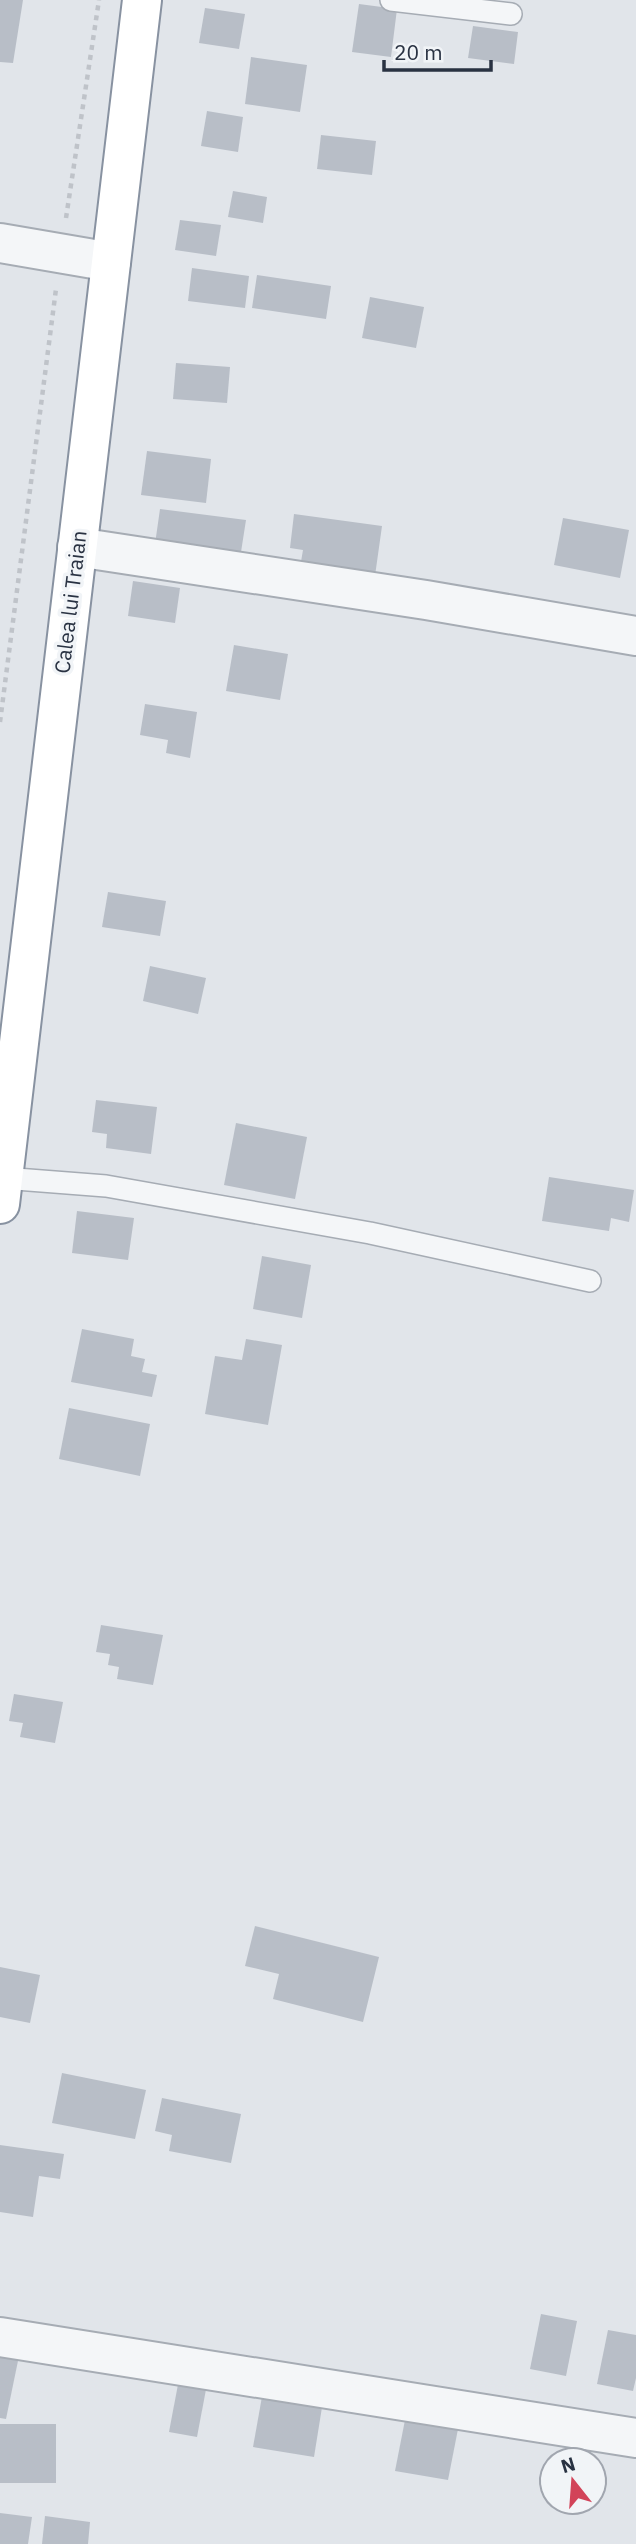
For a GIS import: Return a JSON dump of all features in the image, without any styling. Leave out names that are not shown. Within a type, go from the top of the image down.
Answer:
[{"type":"highway","name":"Calea lui Traian","points":[[1,1191],[142,0]]},
{"type":"street","points":[[0,243],[111,262]]},
{"type":"street","points":[[77,547],[439,602],[636,636]]},
{"type":"street","points":[[0,2337],[636,2438]]},
{"type":"lane","points":[[391,0],[511,14]]},
{"type":"lane","points":[[1,1191],[106,1186],[370,1233],[590,1281]]},
{"type":"path","points":[[0,722],[61,254],[99,0]]},
{"type":"building","points":[[0,0],[23,0],[13,63],[0,62]]},
{"type":"building","points":[[359,4],[397,9],[391,57],[352,52]]},
{"type":"building","points":[[205,8],[245,14],[239,49],[199,43]]},
{"type":"building","points":[[473,26],[518,32],[514,64],[468,58]]},
{"type":"building","points":[[251,57],[307,65],[300,112],[245,104]]},
{"type":"building","points":[[207,111],[243,117],[238,152],[201,146]]},
{"type":"building","points":[[321,135],[376,141],[372,175],[317,169]]},
{"type":"building","points":[[233,191],[267,197],[263,223],[228,217]]},
{"type":"building","points":[[180,220],[221,225],[216,256],[175,250]]},
{"type":"building","points":[[192,268],[249,276],[245,308],[188,301]]},
{"type":"building","points":[[257,275],[331,286],[326,319],[252,308]]},
{"type":"building","points":[[370,297],[424,307],[416,348],[362,338]]},
{"type":"building","points":[[176,363],[230,367],[227,403],[173,399]]},
{"type":"building","points":[[147,451],[211,459],[206,503],[141,495]]},
{"type":"building","points":[[160,509],[246,520],[241,552],[154,551]]},
{"type":"building","points":[[294,514],[382,526],[373,590],[298,579],[303,550],[290,548]]},
{"type":"building","points":[[563,518],[629,530],[620,578],[554,565]]},
{"type":"building","points":[[133,581],[180,588],[175,623],[128,616]]},
{"type":"building","points":[[234,645],[288,654],[280,700],[226,691]]},
{"type":"building","points":[[145,704],[197,712],[190,758],[166,753],[168,740],[140,735]]},
{"type":"building","points":[[108,892],[166,901],[160,936],[102,927]]},
{"type":"building","points":[[150,966],[206,978],[198,1014],[143,1001]]},
{"type":"building","points":[[96,1100],[157,1107],[151,1154],[106,1148],[107,1134],[92,1132]]},
{"type":"building","points":[[236,1123],[307,1137],[295,1199],[224,1185]]},
{"type":"building","points":[[549,1177],[634,1190],[629,1222],[611,1218],[609,1231],[542,1221]]},
{"type":"building","points":[[77,1211],[134,1218],[128,1260],[72,1253]]},
{"type":"building","points":[[262,1256],[311,1265],[302,1318],[253,1309]]},
{"type":"building","points":[[82,1329],[134,1339],[131,1356],[145,1359],[142,1372],[157,1375],[152,1397],[71,1382]]},
{"type":"building","points":[[246,1339],[282,1345],[268,1425],[205,1414],[215,1356],[242,1360]]},
{"type":"building","points":[[69,1408],[150,1424],[140,1476],[59,1459]]},
{"type":"building","points":[[101,1625],[163,1635],[153,1685],[117,1679],[119,1667],[108,1665],[110,1654],[96,1652]]},
{"type":"building","points":[[14,1694],[63,1702],[55,1743],[20,1737],[23,1723],[9,1721]]},
{"type":"building","points":[[255,1926],[379,1957],[363,2022],[273,1999],[279,1974],[245,1966]]},
{"type":"building","points":[[0,1967],[40,1975],[30,2023],[0,2017]]},
{"type":"building","points":[[62,2073],[146,2090],[135,2139],[52,2123]]},
{"type":"building","points":[[162,2098],[241,2114],[231,2163],[169,2151],[172,2135],[155,2131]]},
{"type":"building","points":[[0,2145],[64,2154],[60,2179],[39,2176],[33,2217],[0,2212]]},
{"type":"building","points":[[541,2314],[577,2321],[566,2376],[530,2369]]},
{"type":"building","points":[[608,2330],[636,2335],[636,2378],[633,2391],[597,2384]]},
{"type":"building","points":[[0,2352],[19,2356],[6,2419],[0,2418]]},
{"type":"building","points":[[179,2379],[207,2384],[197,2437],[169,2432]]},
{"type":"building","points":[[263,2391],[323,2401],[314,2457],[253,2447]]},
{"type":"building","points":[[405,2420],[458,2429],[448,2480],[395,2471]]},
{"type":"building","points":[[0,2424],[56,2424],[56,2483],[0,2483]]},
{"type":"building","points":[[0,2513],[32,2517],[28,2544],[0,2544]]},
{"type":"building","points":[[45,2516],[90,2522],[88,2544],[42,2544]]}]
